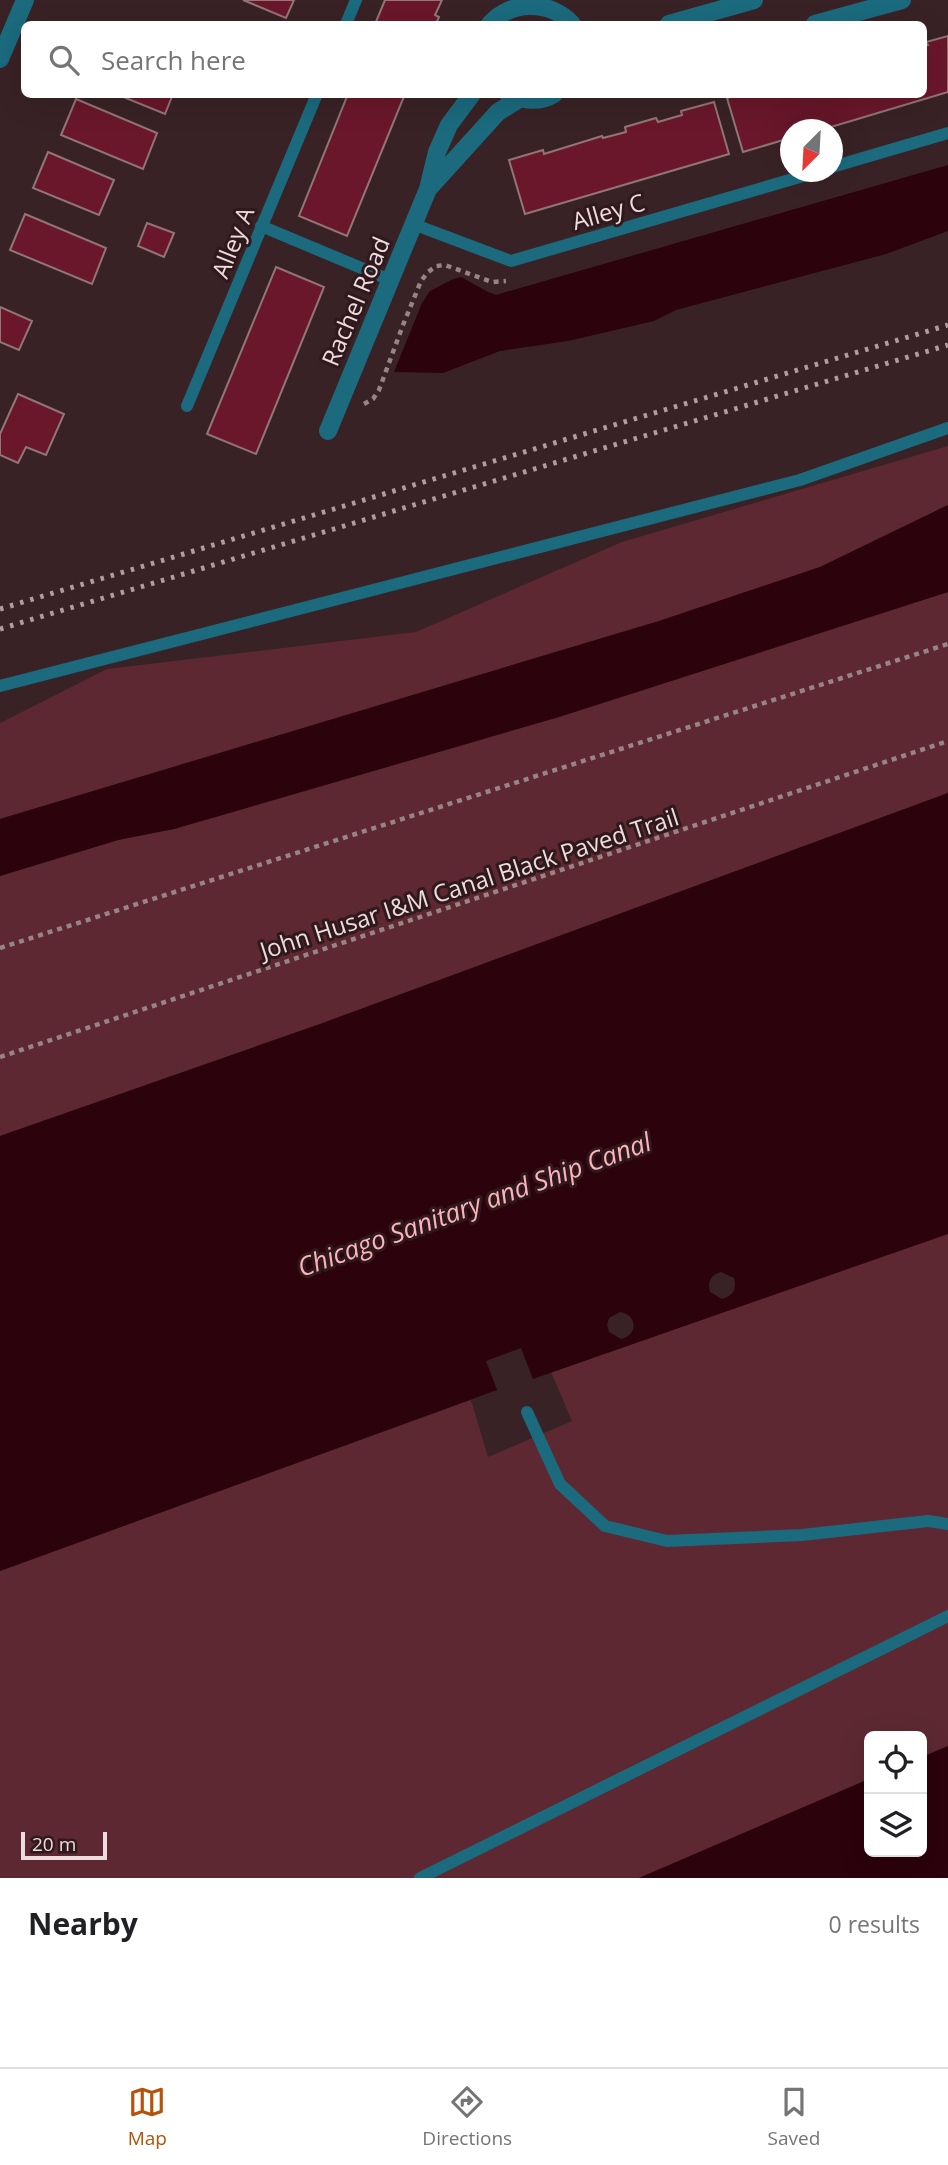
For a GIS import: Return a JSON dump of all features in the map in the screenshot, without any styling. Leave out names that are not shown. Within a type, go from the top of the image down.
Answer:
[{"type":"street","points":[[0,58],[24,0]]},
{"type":"street","points":[[491,21],[499,0]]},
{"type":"street","points":[[680,21],[754,0]]},
{"type":"street","points":[[826,21],[902,0]]},
{"type":"street","points":[[492,21],[508,8],[522,3],[553,4],[569,21]]},
{"type":"street","name":"Rachel Road","points":[[328,431],[428,189],[437,152],[449,125],[469,98]]},
{"type":"street","name":"Rachel Road","points":[[428,189],[513,98]]},
{"type":"street","name":"Rachel Road","points":[[519,98],[533,101],[544,98]]},
{"type":"lane","points":[[347,21],[356,0]]},
{"type":"lane","name":"Alley A","points":[[187,406],[315,98]]},
{"type":"lane","points":[[843,164],[948,133]]},
{"type":"lane","name":"Alley C","points":[[413,225],[511,261],[783,182]]},
{"type":"lane","points":[[261,226],[390,279]]},
{"type":"lane","points":[[0,686],[800,480],[948,428]]},
{"type":"lane","points":[[527,1412],[560,1484],[605,1526],[667,1541],[802,1535],[928,1521],[948,1524]]},
{"type":"lane","points":[[420,1878],[948,1616]]},
{"type":"path","points":[[340,403],[363,404],[373,399],[379,390],[421,281],[436,266],[445,265],[492,282],[514,280]]},
{"type":"path","points":[[0,948],[948,644]]},
{"type":"path","name":"John Husar I&M Canal Black Paved Trail","points":[[0,1057],[948,741]]},
{"type":"shaded area","points":[[948,446],[948,505],[820,567],[659,621],[0,819],[0,723],[107,669],[416,632],[622,542]]},
{"type":"shaded area","points":[[948,592],[948,793],[320,1024],[0,1136],[0,876],[118,840],[174,829],[559,717]]},
{"type":"shaded area","points":[[948,1233],[948,1746],[927,1755],[927,1731],[864,1731],[864,1781],[639,1878],[0,1878],[0,1571],[471,1400],[488,1457],[572,1421],[551,1372]]},
{"type":"water","points":[[948,165],[948,231],[886,254],[676,310],[654,321],[568,341],[500,351],[443,373],[394,372],[422,303],[430,291],[453,279],[461,277],[496,295]]},
{"type":"water","points":[[948,505],[948,592],[559,717],[174,829],[118,840],[0,876],[0,819],[659,621],[820,567]]},
{"type":"water","name":"Chicago Sanitary and Ship Canal","points":[[948,793],[948,1234],[533,1379],[521,1348],[486,1361],[497,1390],[0,1571],[0,1136],[320,1024]],"holes":[[[721,1272],[734,1278],[735,1286],[733,1292],[722,1299],[710,1292],[709,1285],[712,1277]],[[620,1312],[630,1317],[634,1325],[631,1334],[621,1339],[609,1332],[607,1325],[609,1318]]]},
{"type":"water","points":[[948,1746],[948,1878],[639,1878],[864,1781],[864,1857],[927,1857],[927,1755]]},
{"type":"building","points":[[243,0],[294,0],[286,18]]},
{"type":"building","points":[[385,0],[442,0],[435,15],[439,17],[437,21],[376,21]]},
{"type":"building","points":[[948,36],[948,92],[843,123],[843,119],[780,119],[780,141],[743,152],[727,98],[927,98],[927,44]]},
{"type":"building","points":[[126,98],[171,98],[165,114]]},
{"type":"building","points":[[346,98],[403,98],[347,236],[299,216]]},
{"type":"building","points":[[76,99],[157,133],[143,169],[61,135]]},
{"type":"building","points":[[714,102],[729,154],[525,214],[509,160],[543,150],[544,154],[602,136],[603,138],[626,132],[625,127],[656,118],[658,122],[682,115],[681,111]]},
{"type":"building","points":[[48,152],[114,180],[99,215],[33,188]]},
{"type":"building","points":[[25,214],[106,248],[92,284],[10,250]]},
{"type":"building","points":[[147,223],[174,233],[164,257],[138,246]]},
{"type":"building","points":[[276,267],[324,287],[256,454],[207,434]]},
{"type":"building","points":[[0,307],[32,321],[19,350],[0,342]]},
{"type":"building","points":[[18,394],[64,414],[46,455],[26,447],[18,463],[0,455],[0,434]]},
{"type":"railway","points":[[0,609],[948,325]]},
{"type":"railway","points":[[0,629],[948,345]]}]
